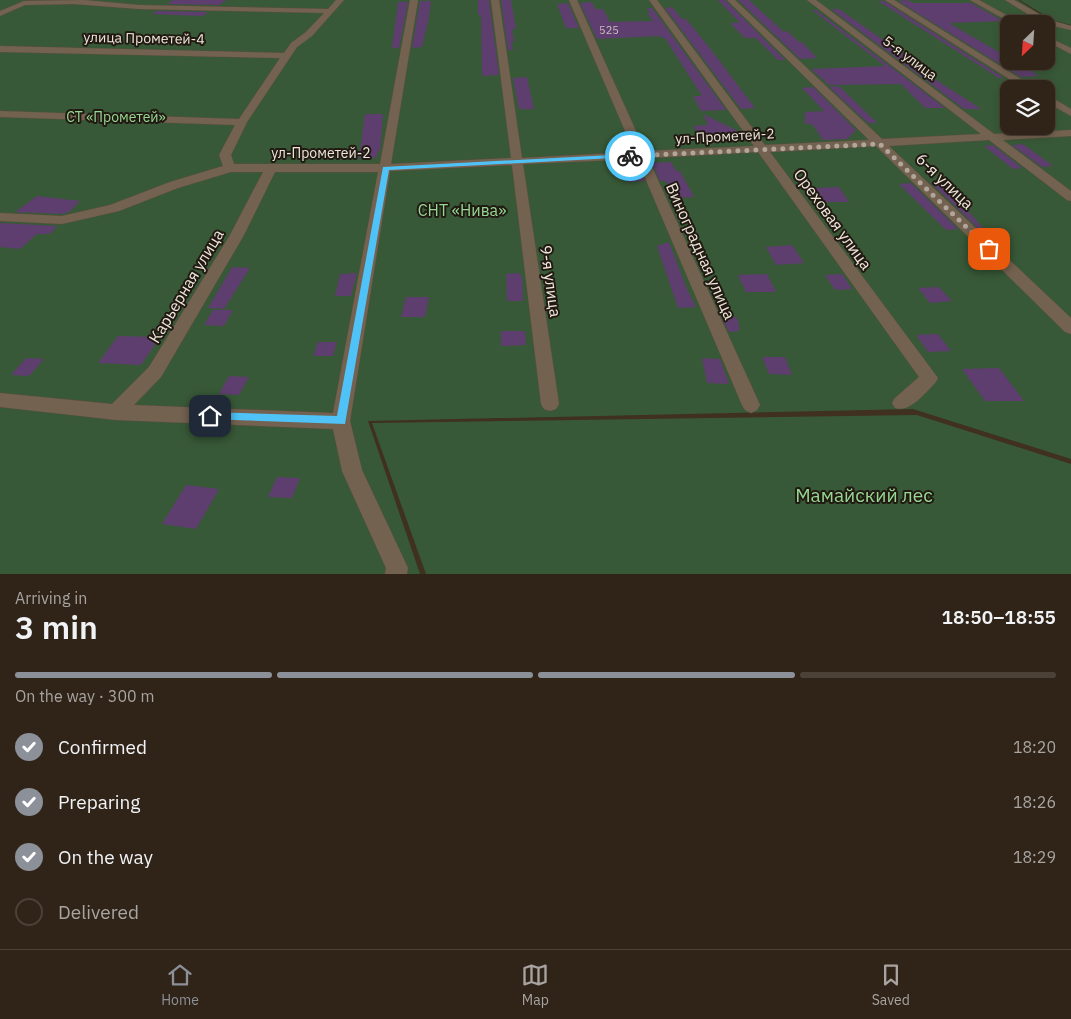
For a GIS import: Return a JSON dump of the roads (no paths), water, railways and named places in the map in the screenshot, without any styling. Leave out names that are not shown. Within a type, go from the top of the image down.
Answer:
[{"type":"street","points":[[230,168],[225,155],[242,122],[294,45],[309,34],[340,0]]},
{"type":"street","points":[[396,574],[397,568],[352,471],[341,420],[414,0]]},
{"type":"street","name":"9-я улица","points":[[495,0],[550,404]]},
{"type":"street","name":"Виноградная улица","points":[[573,0],[751,405]]},
{"type":"street","name":"Ореховая улица","points":[[653,0],[929,378],[902,403]]},
{"type":"street","name":"6-я улица","points":[[731,0],[1071,328]]},
{"type":"street","name":"5-я улица","points":[[811,0],[1071,197]]},
{"type":"street","points":[[889,0],[1018,80]]},
{"type":"street","points":[[974,0],[1002,15]]},
{"type":"street","points":[[1009,0],[1047,22],[1071,28]]},
{"type":"street","points":[[0,14],[24,3],[78,1],[161,7],[250,7],[328,11]]},
{"type":"street","points":[[1055,43],[1071,51]]},
{"type":"street","name":"улица Прометей-4","points":[[0,49],[286,56]]},
{"type":"street","points":[[1055,103],[1071,113]]},
{"type":"street","points":[[0,114],[242,122]]},
{"type":"street","name":"ул-Прометей-2","points":[[0,217],[62,220],[114,208],[174,185],[230,168],[386,168],[1071,134]]},
{"type":"street","name":"Карьерная улица","points":[[116,412],[155,372],[237,235],[271,168]]},
{"type":"street","points":[[0,400],[116,412],[341,420]]},
{"type":"park label","name":"СТ «Прометей»","points":[[116,117]]},
{"type":"park label","name":"СНТ «Нива»","points":[[462,210]]},
{"type":"park label","name":"Мамайский лес","points":[[864,495]]}]
